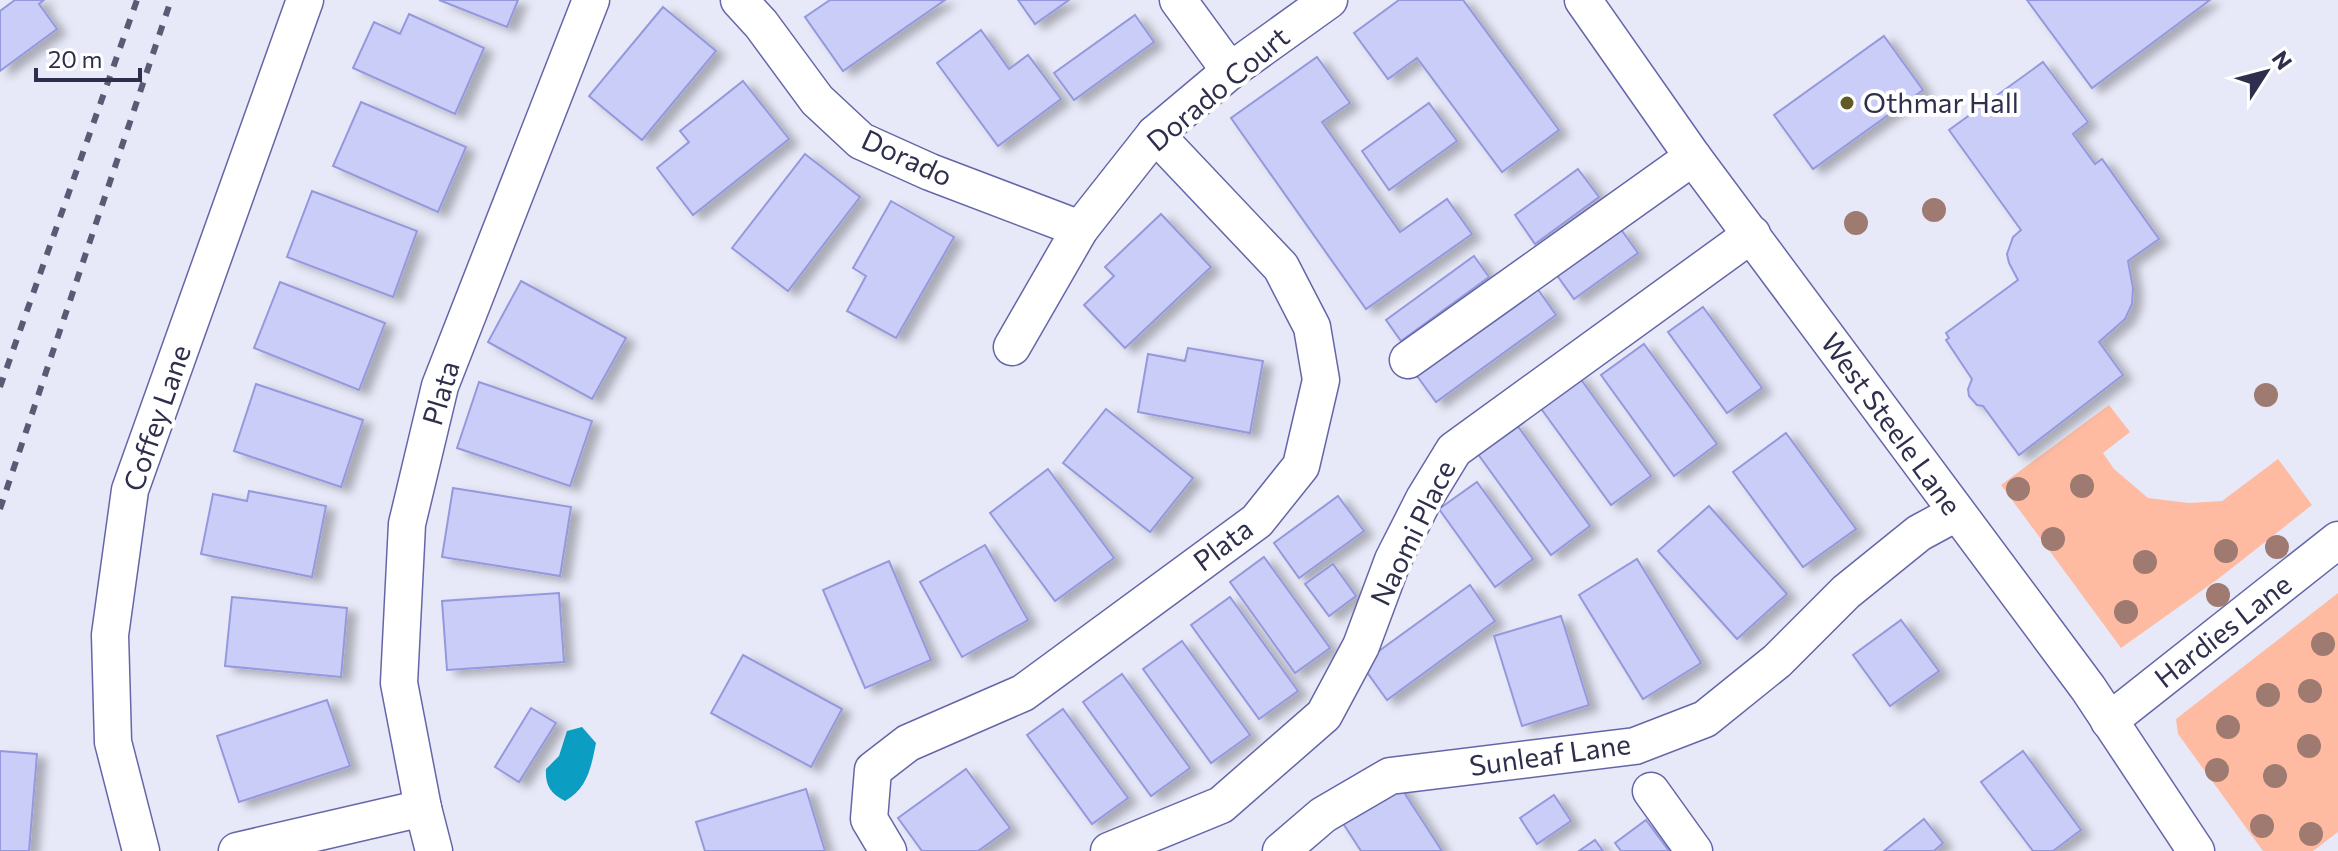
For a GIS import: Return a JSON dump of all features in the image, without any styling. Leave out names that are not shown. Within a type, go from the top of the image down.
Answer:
[{"type":"street","name":"Coffey Lane","points":[[141,851],[113,742],[110,635],[130,490],[305,0]]},
{"type":"street","name":"Plata","points":[[434,851],[399,683],[407,524],[440,386],[591,0]]},
{"type":"street","name":"Dorado","points":[[739,0],[761,24],[817,100],[861,141],[930,172],[1080,229]]},
{"type":"street","points":[[1178,0],[1230,71]]},
{"type":"street","name":"Dorado Court","points":[[1012,347],[1080,229],[1155,134],[1230,71],[1329,0]]},
{"type":"street","name":"West Steele Lane","points":[[1583,0],[1693,157],[2088,688],[2196,851]]},
{"type":"street","name":"Plata","points":[[888,851],[869,819],[873,770],[908,743],[1023,693],[1257,521],[1301,466],[1321,380],[1312,327],[1281,267],[1155,134]]},
{"type":"street","points":[[1408,360],[1693,157]]},
{"type":"street","name":"Naomi Place","points":[[1109,851],[1221,805],[1324,715],[1361,646],[1393,560],[1424,499],[1454,450],[1752,234]]},
{"type":"street","name":"Sunleaf Lane","points":[[1281,851],[1323,815],[1390,776],[1635,746],[1705,719],[1777,661],[1846,592],[1919,533],[1956,513]]},
{"type":"street","name":"Hardies Lane","points":[[2109,721],[2338,540]]},
{"type":"street","points":[[1651,791],[1694,851]]},
{"type":"street","points":[[237,851],[423,808]]},
{"type":"shaded area","points":[[2109,405],[2130,432],[2103,453],[2114,469],[2148,498],[2189,503],[2222,501],[2278,459],[2312,505],[2218,579],[2121,648],[2001,485]]},
{"type":"shaded area","points":[[2338,593],[2338,832],[2313,851],[2263,851],[2178,734],[2176,719]]},
{"type":"water","points":[[582,727],[596,743],[584,783],[565,801],[550,788],[546,769],[559,756],[567,731]]},
{"type":"building","points":[[15,0],[44,0],[39,4],[57,29],[0,71],[0,11]]},
{"type":"building","points":[[439,0],[518,0],[507,27]]},
{"type":"building","points":[[830,0],[945,0],[843,71],[805,17]]},
{"type":"building","points":[[1018,0],[1069,0],[1035,24]]},
{"type":"building","points":[[1399,0],[1463,0],[1559,130],[1502,172],[1417,58],[1388,79],[1354,33]]},
{"type":"building","points":[[2027,0],[2210,0],[2092,88]]},
{"type":"building","points":[[663,7],[716,51],[642,140],[589,96]]},
{"type":"building","points":[[409,14],[484,48],[455,114],[353,68],[374,22],[400,34]]},
{"type":"building","points":[[1135,15],[1154,42],[1074,100],[1054,73]]},
{"type":"building","points":[[981,30],[1009,69],[1028,55],[1061,99],[998,146],[937,63]]},
{"type":"building","name":"Othmar Hall","points":[[1884,36],[1923,90],[1813,169],[1774,115]]},
{"type":"building","points":[[1317,57],[1350,103],[1322,122],[1400,232],[1447,199],[1472,234],[1366,309],[1231,118]]},
{"type":"building","points":[[2043,62],[2088,122],[2073,134],[2095,164],[2102,159],[2159,239],[2128,261],[2133,288],[2132,304],[2125,319],[2099,342],[2123,375],[2019,455],[1983,406],[1977,405],[1969,396],[1972,379],[1946,340],[1949,338],[1946,333],[2018,280],[2007,254],[2013,237],[2021,230],[1949,130]]},
{"type":"building","points":[[743,81],[789,139],[693,215],[657,168],[689,142],[680,131]]},
{"type":"building","points":[[361,102],[466,147],[438,212],[333,166]]},
{"type":"building","points":[[1429,103],[1457,141],[1389,190],[1362,151]]},
{"type":"building","points":[[805,154],[860,197],[788,291],[732,248]]},
{"type":"building","points":[[1578,169],[1599,197],[1535,244],[1515,215]]},
{"type":"building","points":[[312,191],[417,231],[393,297],[287,257]]},
{"type":"building","points":[[891,201],[954,237],[896,338],[847,311],[866,276],[853,268]]},
{"type":"building","points":[[1161,214],[1211,267],[1125,348],[1084,305],[1114,276],[1105,267]]},
{"type":"building","points":[[1620,228],[1638,253],[1574,299],[1556,274]]},
{"type":"building","points":[[1474,256],[1489,277],[1401,341],[1386,320]]},
{"type":"building","points":[[521,281],[626,338],[592,399],[488,342]]},
{"type":"building","points":[[280,282],[385,323],[359,390],[254,348]]},
{"type":"building","points":[[1537,288],[1556,315],[1436,402],[1417,376]]},
{"type":"building","points":[[1703,307],[1762,388],[1727,413],[1668,332]]},
{"type":"building","points":[[1644,344],[1717,444],[1674,476],[1601,375]]},
{"type":"building","points":[[1188,348],[1263,361],[1250,433],[1138,412],[1148,354],[1185,361]]},
{"type":"building","points":[[1577,374],[1651,476],[1611,505],[1537,403]]},
{"type":"building","points":[[479,382],[592,421],[570,486],[457,448]]},
{"type":"building","points":[[256,384],[363,420],[341,487],[234,451]]},
{"type":"building","points":[[1106,409],[1193,478],[1150,532],[1063,463]]},
{"type":"building","points":[[1514,421],[1590,526],[1551,555],[1475,450]]},
{"type":"building","points":[[1786,433],[1856,529],[1803,567],[1733,472]]},
{"type":"building","points":[[1048,469],[1114,558],[1055,601],[990,513]]},
{"type":"building","points":[[1477,482],[1533,559],[1495,587],[1439,509]]},
{"type":"building","points":[[453,488],[571,507],[560,576],[442,557]]},
{"type":"building","points":[[249,491],[326,506],[312,577],[201,554],[213,494],[247,501]]},
{"type":"building","points":[[1338,496],[1364,531],[1299,578],[1274,543]]},
{"type":"building","points":[[1709,506],[1787,594],[1737,639],[1658,551]]},
{"type":"building","points":[[985,545],[1028,620],[962,657],[920,582]]},
{"type":"building","points":[[1264,557],[1330,648],[1295,673],[1230,582]]},
{"type":"building","points":[[1637,559],[1701,663],[1643,699],[1579,595]]},
{"type":"building","points":[[889,561],[931,660],[865,688],[823,590]]},
{"type":"building","points":[[1333,564],[1356,596],[1329,616],[1305,584]]},
{"type":"building","points":[[1470,585],[1495,621],[1387,700],[1361,664]]},
{"type":"building","points":[[559,593],[564,662],[447,670],[442,601]]},
{"type":"building","points":[[232,597],[347,608],[341,677],[225,666]]},
{"type":"building","points":[[1230,597],[1298,691],[1259,719],[1191,625]]},
{"type":"building","points":[[1561,616],[1589,705],[1522,726],[1494,636]]},
{"type":"building","points":[[1901,620],[1939,671],[1890,706],[1853,655]]},
{"type":"building","points":[[1182,641],[1250,735],[1211,763],[1143,669]]},
{"type":"building","points":[[743,655],[842,709],[811,767],[711,713]]},
{"type":"building","points":[[1122,674],[1190,768],[1151,796],[1083,702]]},
{"type":"building","points":[[327,700],[350,766],[239,802],[217,736]]},
{"type":"building","points":[[531,708],[556,723],[519,782],[495,767]]},
{"type":"building","points":[[1063,709],[1128,798],[1092,824],[1027,735]]},
{"type":"building","points":[[0,751],[37,754],[29,851],[0,851]]},
{"type":"building","points":[[2023,751],[2081,830],[2053,851],[2033,851],[1981,782]]},
{"type":"building","points":[[966,769],[1010,828],[978,851],[922,851],[898,818]]},
{"type":"building","points":[[1394,777],[1442,851],[1361,851],[1337,814]]},
{"type":"building","points":[[806,789],[825,851],[705,851],[696,822]]},
{"type":"building","points":[[1554,795],[1571,821],[1537,844],[1520,818]]},
{"type":"building","points":[[1924,819],[1943,843],[1934,851],[1884,851]]},
{"type":"building","points":[[1646,820],[1669,851],[1621,851],[1615,843]]},
{"type":"building","points":[[1595,840],[1603,851],[1579,851]]},
{"type":"railway","points":[[0,387],[137,0]]},
{"type":"railway","points":[[0,509],[171,0]]},
{"type":"place","name":"Othmar Hall","points":[[1847,103]]}]
